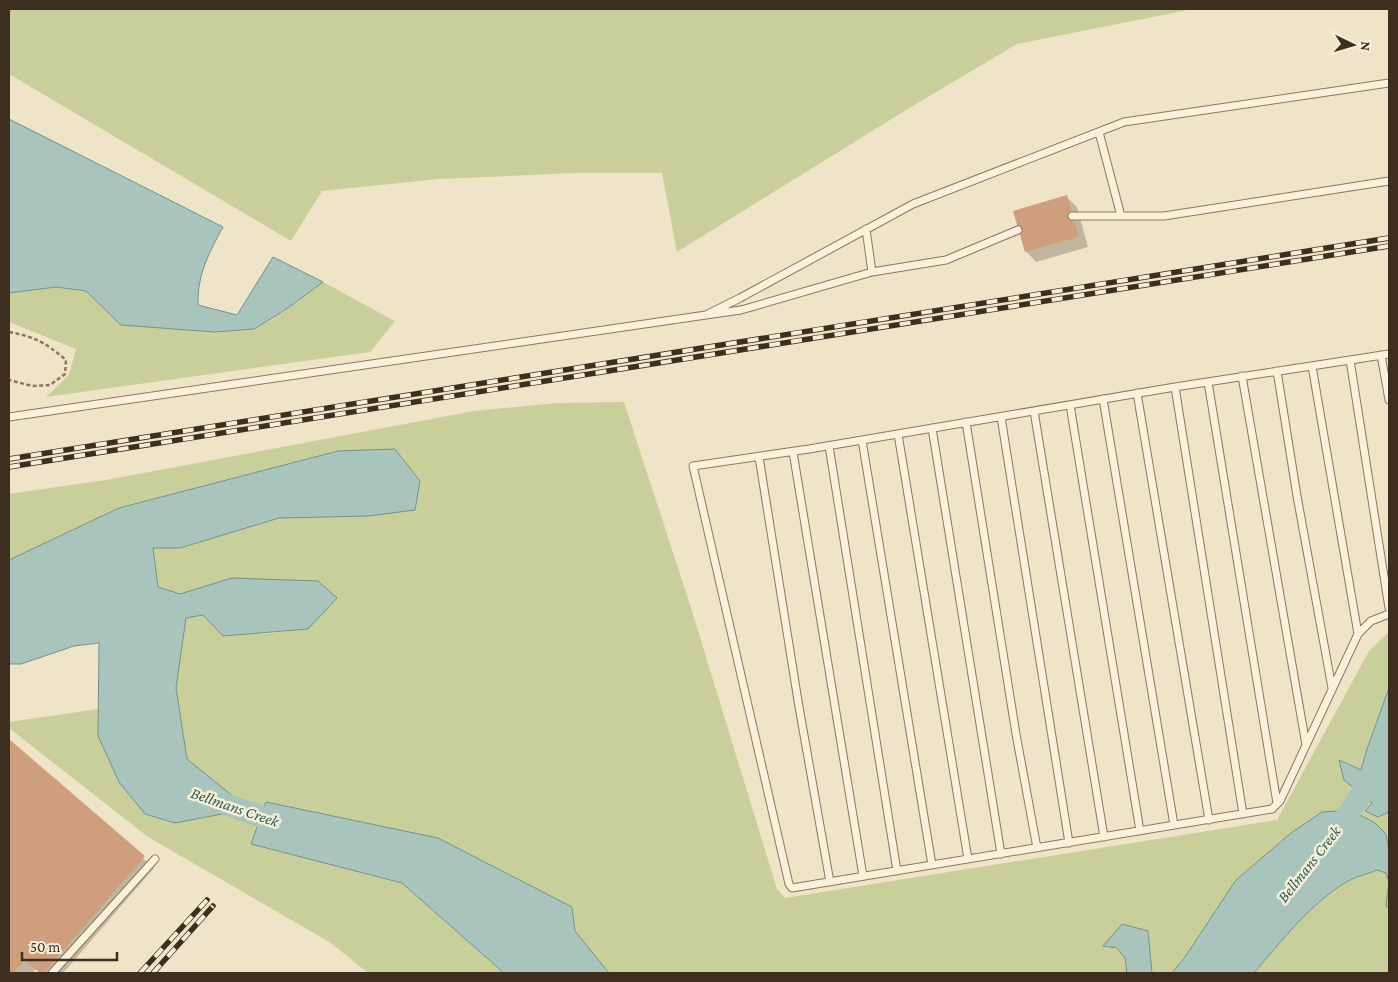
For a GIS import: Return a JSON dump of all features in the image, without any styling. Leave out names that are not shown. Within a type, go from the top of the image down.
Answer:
[{"type":"lane","points":[[706,315],[913,204],[1124,122],[1389,83]]},
{"type":"lane","points":[[1099,132],[1122,216]]},
{"type":"lane","points":[[1072,216],[1164,216],[1389,181]]},
{"type":"lane","points":[[866,229],[872,272]]},
{"type":"lane","points":[[9,417],[741,310],[872,272],[946,260],[1018,230]]},
{"type":"lane","points":[[1389,354],[1137,393],[793,452],[694,466],[789,884],[792,888],[1272,809],[1278,803],[1358,634],[1371,621],[1389,614]]},
{"type":"lane","points":[[1381,355],[1389,400]]},
{"type":"lane","points":[[1350,360],[1389,608]]},
{"type":"lane","points":[[1312,366],[1358,634]]},
{"type":"lane","points":[[1277,371],[1297,496],[1332,688]]},
{"type":"lane","points":[[1242,376],[1306,745]]},
{"type":"lane","points":[[1208,382],[1278,803]]},
{"type":"lane","points":[[1175,387],[1243,814]]},
{"type":"lane","points":[[1137,393],[1209,820]]},
{"type":"lane","points":[[1103,399],[1174,825]]},
{"type":"lane","points":[[1070,405],[1140,831]]},
{"type":"lane","points":[[1034,411],[1104,837]]},
{"type":"lane","points":[[1001,416],[1069,842]]},
{"type":"lane","points":[[966,422],[1036,848]]},
{"type":"lane","points":[[932,428],[1001,854]]},
{"type":"lane","points":[[898,434],[968,859]]},
{"type":"lane","points":[[862,440],[932,865]]},
{"type":"lane","points":[[829,446],[897,871]]},
{"type":"lane","points":[[793,452],[863,876]]},
{"type":"lane","points":[[759,457],[799,707],[830,882]]},
{"type":"lane","points":[[52,973],[155,859]]},
{"type":"path","points":[[9,332],[31,336],[50,346],[66,360],[65,374],[50,385],[32,386],[9,380]]},
{"type":"green space","points":[[9,9],[1193,9],[1017,44],[911,107],[677,252],[662,173],[576,173],[439,179],[322,191],[291,241],[9,74]]},
{"type":"green space","points":[[323,282],[395,321],[370,352],[46,397],[69,375],[76,349],[9,322],[9,293],[56,287],[86,291],[121,325],[254,329],[289,308]]},
{"type":"green space","points":[[624,402],[692,611],[777,889],[785,898],[1277,820],[1369,651],[1389,632],[1389,688],[1361,770],[1340,760],[1344,780],[1372,803],[1365,811],[1378,817],[1389,812],[1389,851],[1386,834],[1375,823],[1351,810],[1322,812],[1291,833],[1236,880],[1185,957],[1172,973],[1152,973],[1148,931],[1104,946],[1117,948],[1125,958],[1127,973],[609,973],[575,931],[572,907],[438,838],[266,802],[251,844],[402,883],[504,973],[368,973],[331,943],[148,837],[9,728],[9,722],[98,709],[98,736],[119,782],[234,797],[187,759],[176,688],[186,618],[203,615],[262,634],[308,629],[337,598],[232,578],[180,594],[158,587],[153,548],[180,548],[279,518],[368,516],[420,481],[395,449],[338,451],[119,508],[9,560],[9,494],[106,480],[474,411],[556,403]]},
{"type":"green space","points":[[1378,870],[1386,873],[1389,883],[1386,906],[1389,908],[1389,973],[1254,973],[1298,923],[1322,900],[1352,879]]},
{"type":"water","points":[[9,119],[223,227],[202,274],[198,305],[237,315],[273,257],[323,282],[288,308],[254,329],[215,332],[121,325],[86,291],[56,287],[9,293]]},
{"type":"water","points":[[395,449],[420,481],[415,510],[368,516],[279,518],[180,548],[153,548],[158,587],[180,594],[232,578],[318,581],[337,598],[308,629],[223,636],[203,615],[186,618],[176,688],[187,759],[234,797],[222,814],[175,823],[145,814],[119,782],[98,736],[99,643],[74,646],[21,664],[9,664],[9,560],[119,508],[338,451]]},
{"type":"water","points":[[1389,688],[1389,812],[1378,817],[1365,811],[1372,803],[1344,780],[1339,760],[1361,770]]},
{"type":"water","points":[[266,802],[438,838],[572,907],[575,931],[609,973],[504,973],[402,883],[251,844]]},
{"type":"water","points":[[1351,810],[1375,823],[1386,834],[1389,851],[1389,883],[1386,873],[1377,870],[1351,879],[1334,890],[1309,911],[1254,973],[1172,973],[1185,957],[1236,880],[1291,833],[1322,812]]},
{"type":"water","points":[[1389,883],[1389,908],[1386,906]]},
{"type":"water","points":[[1122,924],[1148,931],[1152,973],[1127,973],[1125,958],[1117,948],[1103,946]]},
{"type":"building","points":[[1067,195],[1079,237],[1025,252],[1013,211]]},
{"type":"building","points":[[9,739],[145,856],[44,973],[40,973],[25,960],[13,973],[9,973]]},
{"type":"waterway","name":"Bellmans Creek","points":[[1333,834],[1351,810],[1389,750]]},
{"type":"waterway","name":"Bellmans Creek","points":[[200,795],[290,827]]},
{"type":"railway","points":[[9,459],[1389,238]]},
{"type":"railway","points":[[9,467],[1389,246]]},
{"type":"railway","points":[[140,973],[207,900]]},
{"type":"railway","points":[[153,973],[213,906]]}]
